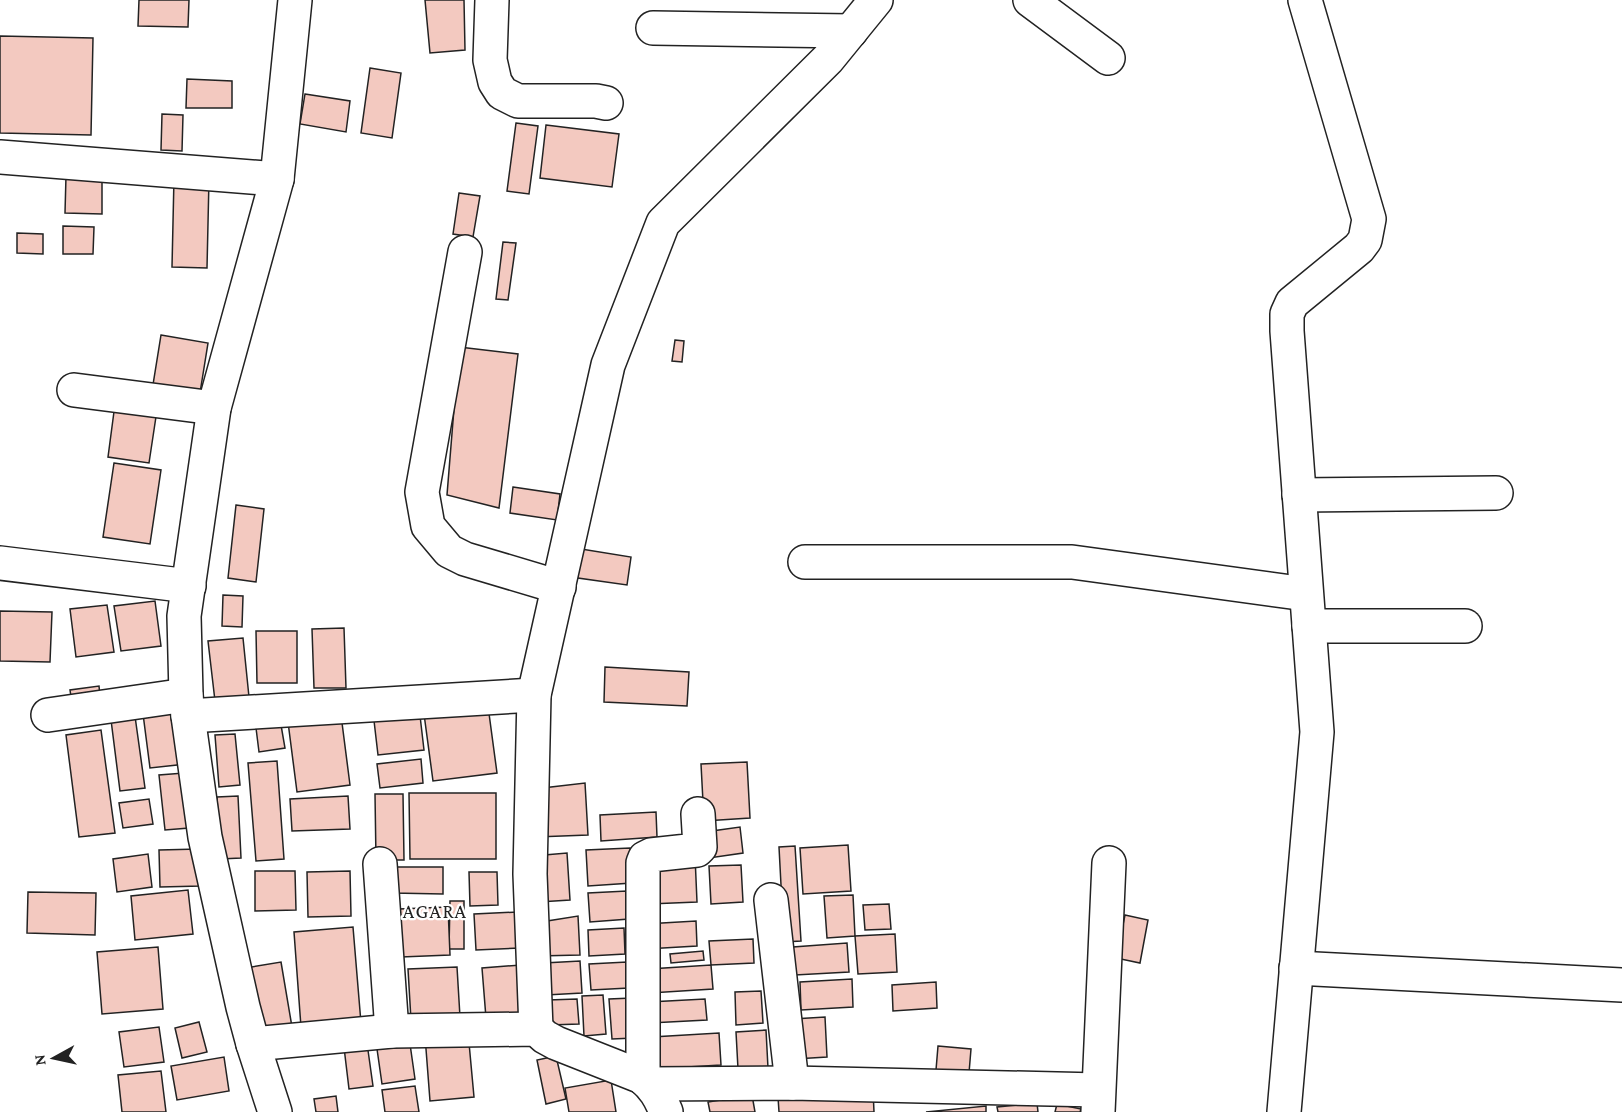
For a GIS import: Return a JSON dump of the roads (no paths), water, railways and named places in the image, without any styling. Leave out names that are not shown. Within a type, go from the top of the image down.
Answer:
[{"type":"street","points":[[275,1112],[243,1007],[206,837],[187,705],[184,616],[214,408],[277,179],[296,0]]},
{"type":"street","points":[[492,0],[490,60],[495,82],[502,93],[518,100],[606,103]]},
{"type":"street","points":[[536,1029],[530,874],[534,695],[608,365],[663,223],[828,59],[876,0]]},
{"type":"street","points":[[1030,0],[1108,58]]},
{"type":"street","points":[[1284,1112],[1317,732],[1287,314],[1292,303],[1359,248],[1365,240],[1369,219],[1305,0]]},
{"type":"street","points":[[654,28],[851,31]]},
{"type":"street","points":[[0,157],[277,179]]},
{"type":"street","points":[[465,252],[422,492],[428,526],[449,551],[465,559],[559,587]]},
{"type":"street","points":[[74,390],[214,408]]},
{"type":"street","points":[[1299,495],[1496,493]]},
{"type":"street","points":[[805,562],[1072,562],[1306,594]]},
{"type":"street","points":[[0,563],[189,586]]},
{"type":"street","points":[[1309,626],[1465,626]]},
{"type":"street","points":[[48,715],[187,705],[534,695]]},
{"type":"street","points":[[653,1092],[643,863],[645,858],[651,855],[697,850],[699,847],[698,814]]},
{"type":"street","points":[[253,1044],[392,1031],[536,1029],[556,1043],[653,1092],[792,1083],[1098,1101],[1109,863]]},
{"type":"street","points":[[380,864],[392,1031]]},
{"type":"street","points":[[771,900],[792,1083]]},
{"type":"street","points":[[1296,968],[1622,985]]},
{"type":"district","name":"AGARA","points":[[435,911]]}]
